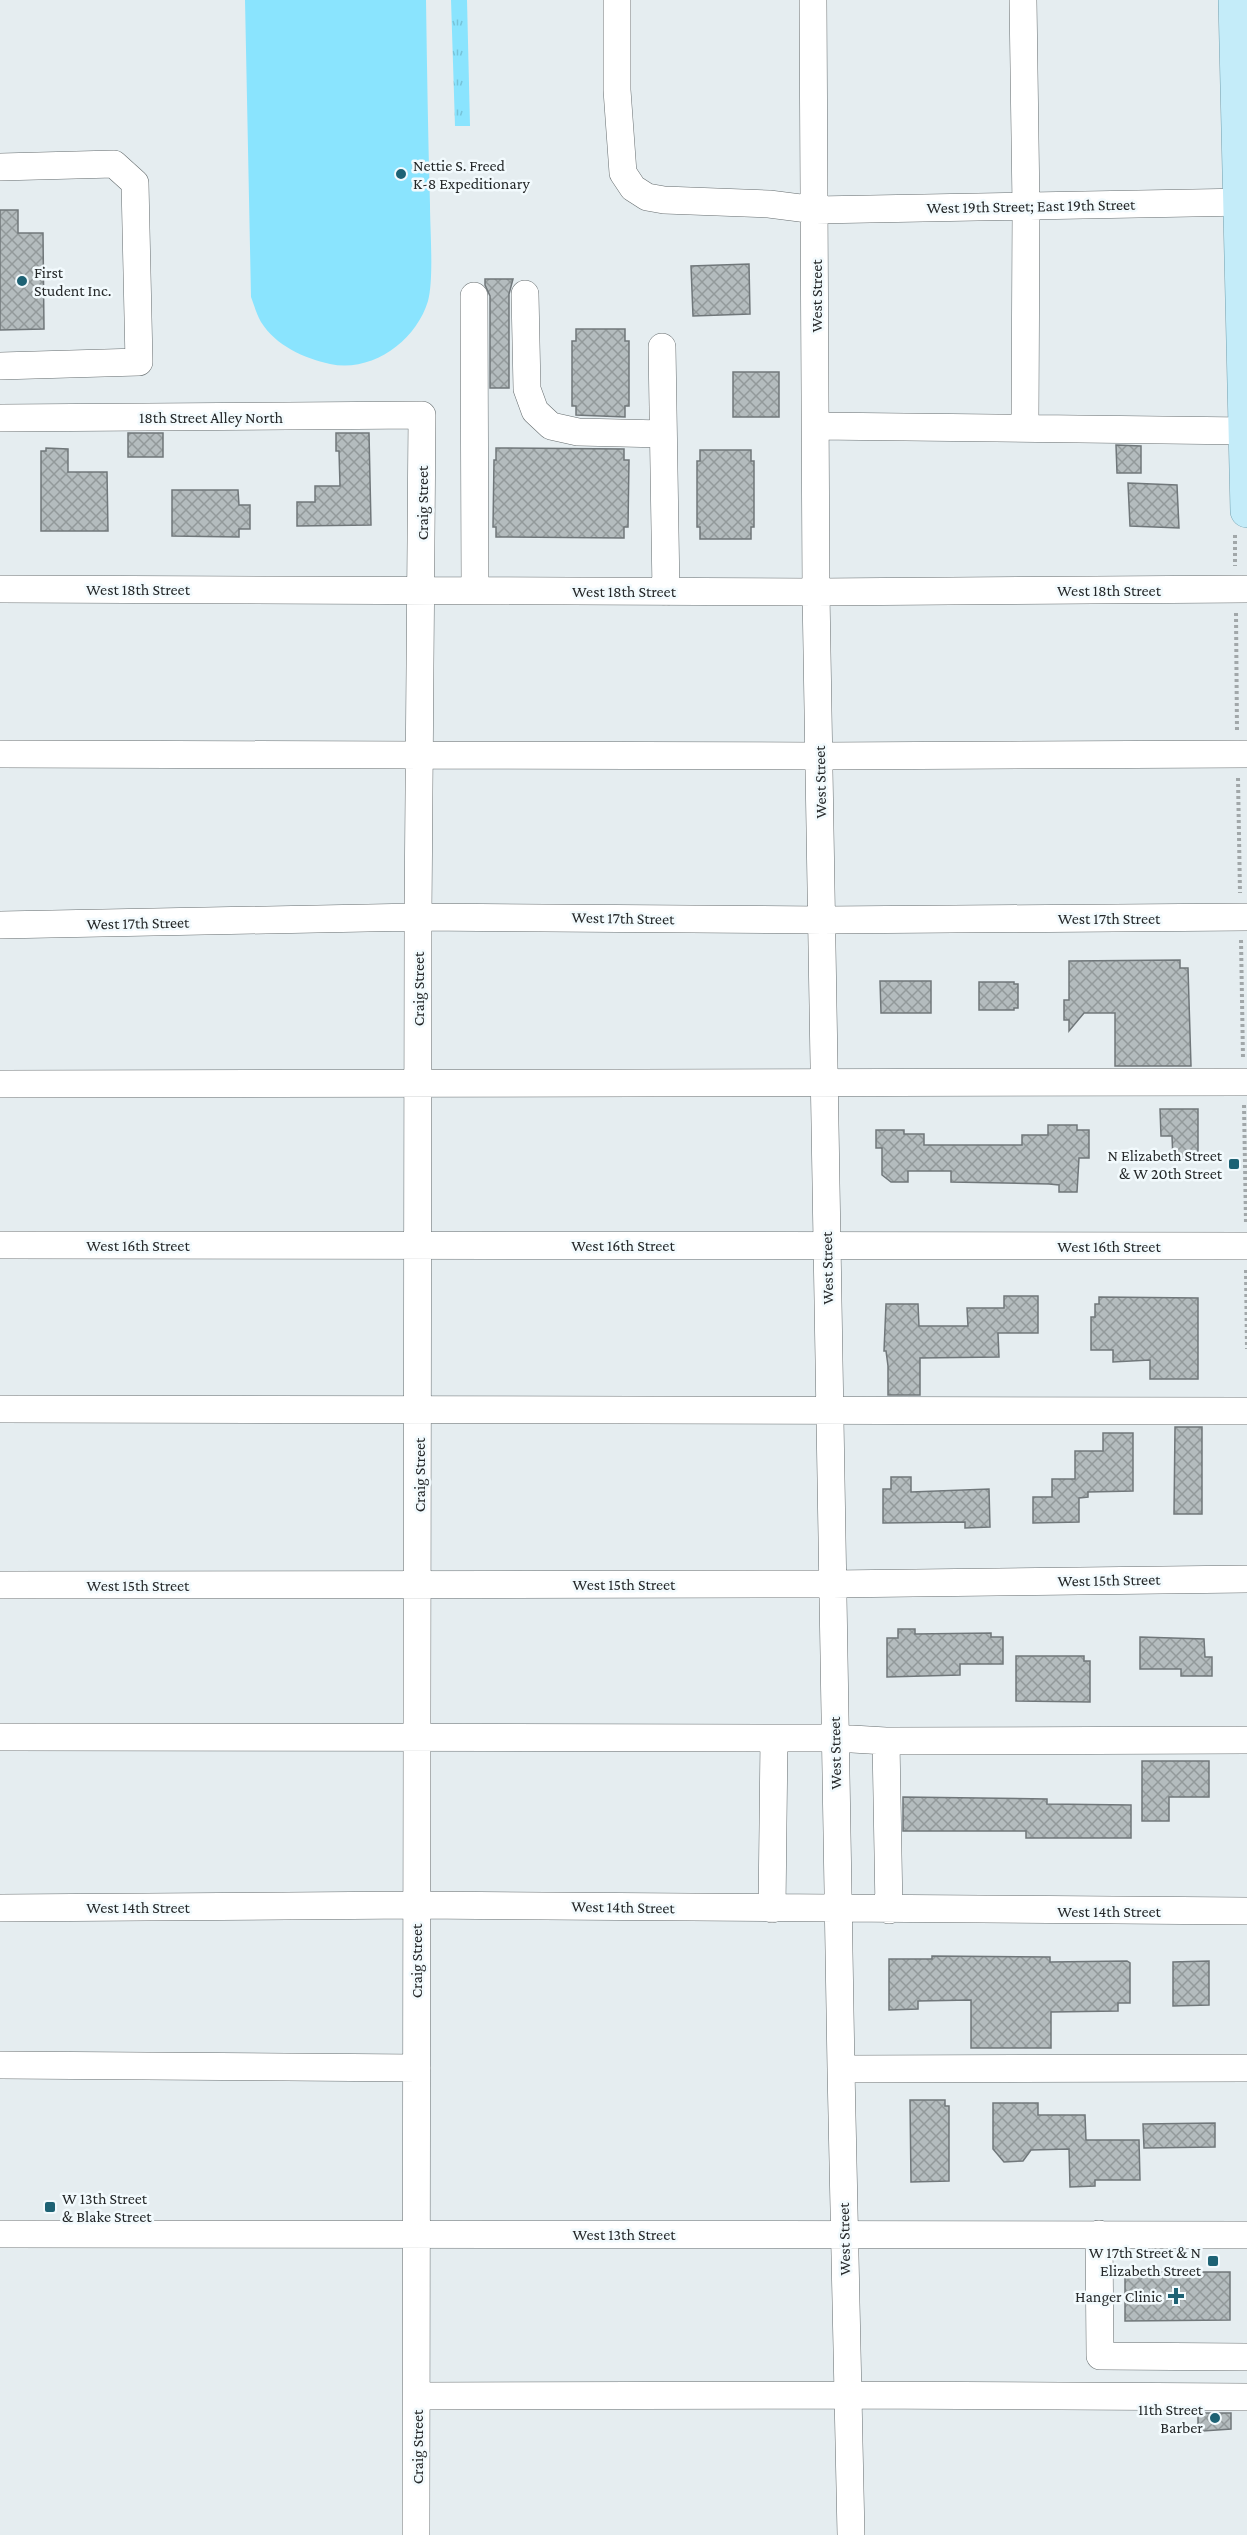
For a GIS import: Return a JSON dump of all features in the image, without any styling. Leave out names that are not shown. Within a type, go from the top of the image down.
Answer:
[{"type":"main road","points":[[1235,0],[1243,202],[1247,511]]},
{"type":"street","name":"West 19th Street; East 19th Street","points":[[617,0],[617,90],[623,173],[633,188],[647,197],[664,200],[769,204],[816,210],[1243,202]]},
{"type":"street","name":"West Street","points":[[813,0],[816,210],[816,592],[840,2068],[851,2535]]},
{"type":"street","points":[[1023,0],[1026,206],[1025,429]]},
{"type":"street","points":[[0,167],[114,164],[135,183],[139,362],[0,366]]},
{"type":"street","points":[[525,294],[527,388],[535,411],[551,426],[578,432],[663,434]]},
{"type":"street","points":[[474,296],[475,591]]},
{"type":"street","points":[[662,347],[666,592]]},
{"type":"street","name":"18th Street Alley North","points":[[0,418],[422,415]]},
{"type":"street","name":"Craig Street","points":[[416,2535],[418,2234],[416,1905],[419,1584],[418,917],[422,415]]},
{"type":"street","points":[[816,426],[1246,431]]},
{"type":"street","name":"West 18th Street","points":[[0,589],[816,592],[1239,581]]},
{"type":"street","points":[[0,754],[819,756],[1242,754]]},
{"type":"street","name":"West 17th Street","points":[[0,926],[418,917],[823,920],[1244,917]]},
{"type":"street","points":[[0,1084],[1245,1082]]},
{"type":"street","name":"West 16th Street","points":[[0,1245],[1246,1246]]},
{"type":"street","points":[[0,1409],[1247,1411]]},
{"type":"street","name":"West 15th Street","points":[[0,1585],[832,1584],[1247,1579]]},
{"type":"street","points":[[0,1737],[835,1738],[886,1741],[1247,1740]]},
{"type":"street","points":[[772,1909],[774,1739]]},
{"type":"street","points":[[886,1741],[889,1910]]},
{"type":"street","name":"West 14th Street","points":[[0,1908],[416,1905],[838,1910],[1247,1911]]},
{"type":"street","points":[[0,2065],[417,2068]]},
{"type":"street","points":[[840,2068],[1247,2068]]},
{"type":"street","name":"West 13th Street","points":[[0,2234],[1247,2235]]},
{"type":"street","points":[[1099,2234],[1100,2356],[1247,2357]]},
{"type":"street","points":[[417,2396],[1247,2397]]},
{"type":"path","points":[[1239,581],[1247,1349]]},
{"type":"green space","points":[[245,0],[426,0],[430,292],[422,316],[414,329],[403,341],[376,359],[346,366],[330,364],[291,350],[267,330],[261,322],[251,297]]},
{"type":"green space","points":[[451,0],[467,0],[470,126],[455,126]]},
{"type":"building","name":"First Student Inc.","points":[[0,210],[18,210],[18,233],[43,233],[44,329],[0,330]]},
{"type":"building","points":[[749,264],[750,314],[693,316],[691,266]]},
{"type":"building","points":[[485,279],[513,279],[509,294],[509,388],[490,388],[490,296]]},
{"type":"building","points":[[576,329],[625,329],[625,341],[629,341],[629,406],[625,406],[625,417],[576,415],[576,406],[572,406],[572,341],[576,341]]},
{"type":"building","points":[[733,372],[779,372],[779,417],[733,417]]},
{"type":"building","points":[[128,433],[163,433],[163,457],[128,457]]},
{"type":"building","points":[[336,433],[369,433],[371,525],[297,526],[297,502],[315,502],[315,486],[340,486]]},
{"type":"building","points":[[1116,445],[1141,446],[1141,473],[1117,473]]},
{"type":"building","points":[[46,448],[68,449],[68,472],[107,472],[108,531],[41,531],[41,451],[46,451]]},
{"type":"building","points":[[496,448],[624,449],[624,460],[629,460],[628,527],[624,527],[624,538],[496,537],[496,527],[493,527]]},
{"type":"building","points":[[700,450],[751,450],[751,461],[754,461],[754,527],[751,527],[751,539],[700,539],[700,527],[697,527],[697,461],[700,461]]},
{"type":"building","points":[[1128,483],[1177,485],[1179,528],[1130,526]]},
{"type":"building","points":[[172,490],[238,490],[239,505],[250,505],[250,529],[239,529],[239,537],[172,536]]},
{"type":"building","points":[[1180,960],[1180,968],[1188,968],[1191,1066],[1115,1066],[1115,1013],[1084,1013],[1069,1031],[1069,1020],[1064,1020],[1064,1000],[1069,1000],[1069,961]]},
{"type":"building","points":[[880,981],[931,981],[931,1013],[881,1013]]},
{"type":"building","points":[[979,982],[1018,984],[1018,1008],[979,1010]]},
{"type":"building","points":[[1160,1109],[1198,1109],[1198,1160],[1173,1160],[1172,1136],[1161,1136]]},
{"type":"building","points":[[1048,1125],[1077,1125],[1077,1130],[1089,1130],[1089,1158],[1079,1158],[1077,1192],[1059,1192],[1059,1185],[1049,1184],[951,1182],[951,1171],[908,1171],[908,1182],[891,1182],[882,1175],[882,1148],[876,1148],[876,1130],[904,1130],[904,1134],[924,1134],[924,1145],[1022,1145],[1022,1135],[1048,1135]]},
{"type":"building","points":[[1004,1296],[1038,1296],[1038,1333],[998,1333],[999,1357],[920,1358],[920,1395],[888,1395],[888,1366],[886,1351],[884,1351],[886,1304],[918,1304],[919,1326],[968,1326],[967,1308],[1004,1308]]},
{"type":"building","points":[[1099,1297],[1198,1298],[1198,1379],[1150,1379],[1150,1360],[1113,1362],[1113,1350],[1091,1350],[1091,1317],[1095,1317],[1095,1304],[1099,1304]]},
{"type":"building","points":[[1175,1427],[1202,1427],[1202,1514],[1174,1514]]},
{"type":"building","points":[[1103,1433],[1133,1433],[1133,1491],[1088,1492],[1088,1497],[1079,1498],[1079,1522],[1033,1523],[1033,1497],[1052,1497],[1052,1479],[1075,1479],[1075,1451],[1103,1451]]},
{"type":"building","points":[[891,1477],[911,1477],[911,1492],[989,1489],[990,1527],[965,1528],[965,1522],[883,1523],[883,1489],[891,1489]]},
{"type":"building","points":[[898,1629],[915,1629],[915,1634],[991,1633],[991,1637],[1003,1637],[1003,1664],[960,1664],[960,1675],[887,1677],[887,1638],[898,1638]]},
{"type":"building","points":[[1140,1637],[1204,1639],[1205,1657],[1212,1657],[1212,1676],[1181,1676],[1181,1669],[1140,1669]]},
{"type":"building","points":[[1016,1656],[1084,1656],[1084,1661],[1090,1661],[1090,1702],[1016,1701]]},
{"type":"building","points":[[1142,1761],[1209,1761],[1209,1797],[1169,1797],[1169,1821],[1142,1821]]},
{"type":"building","points":[[903,1797],[1047,1799],[1047,1804],[1131,1805],[1131,1838],[1026,1838],[1026,1831],[903,1831]]},
{"type":"building","points":[[932,1956],[1050,1957],[1050,1962],[1127,1961],[1130,1963],[1130,2003],[1118,2003],[1118,2011],[1051,2012],[1051,2048],[971,2048],[971,2000],[918,2001],[918,2009],[889,2010],[889,1959],[932,1959]]},
{"type":"building","points":[[1209,1961],[1209,2005],[1173,2006],[1173,1962]]},
{"type":"building","points":[[910,2100],[945,2100],[945,2106],[949,2106],[949,2181],[911,2182]]},
{"type":"building","points":[[993,2103],[1038,2103],[1038,2115],[1085,2115],[1086,2140],[1139,2140],[1140,2180],[1095,2180],[1095,2186],[1070,2187],[1069,2149],[1031,2150],[1023,2161],[1004,2162],[993,2149]]},
{"type":"building","points":[[1215,2123],[1215,2147],[1144,2148],[1143,2124]]},
{"type":"building","points":[[1125,2272],[1230,2272],[1230,2320],[1125,2321]]},
{"type":"building","points":[[1198,2413],[1231,2413],[1231,2429],[1203,2431],[1203,2426],[1198,2426]]},
{"type":"place","name":"Nettie S. Freed K-8 Expeditionary","points":[[401,174]]},
{"type":"place","name":"First Student Inc.","points":[[22,281]]},
{"type":"place","name":"N Elizabeth Street & W 20th Street","points":[[1234,1164]]},
{"type":"place","name":"W 13th Street & Blake Street","points":[[50,2207]]},
{"type":"place","name":"W 17th Street & N Elizabeth Street","points":[[1213,2261]]},
{"type":"place","name":"Hanger Clinic","points":[[1176,2296]]},
{"type":"place","name":"11th Street Barber","points":[[1215,2418]]}]
